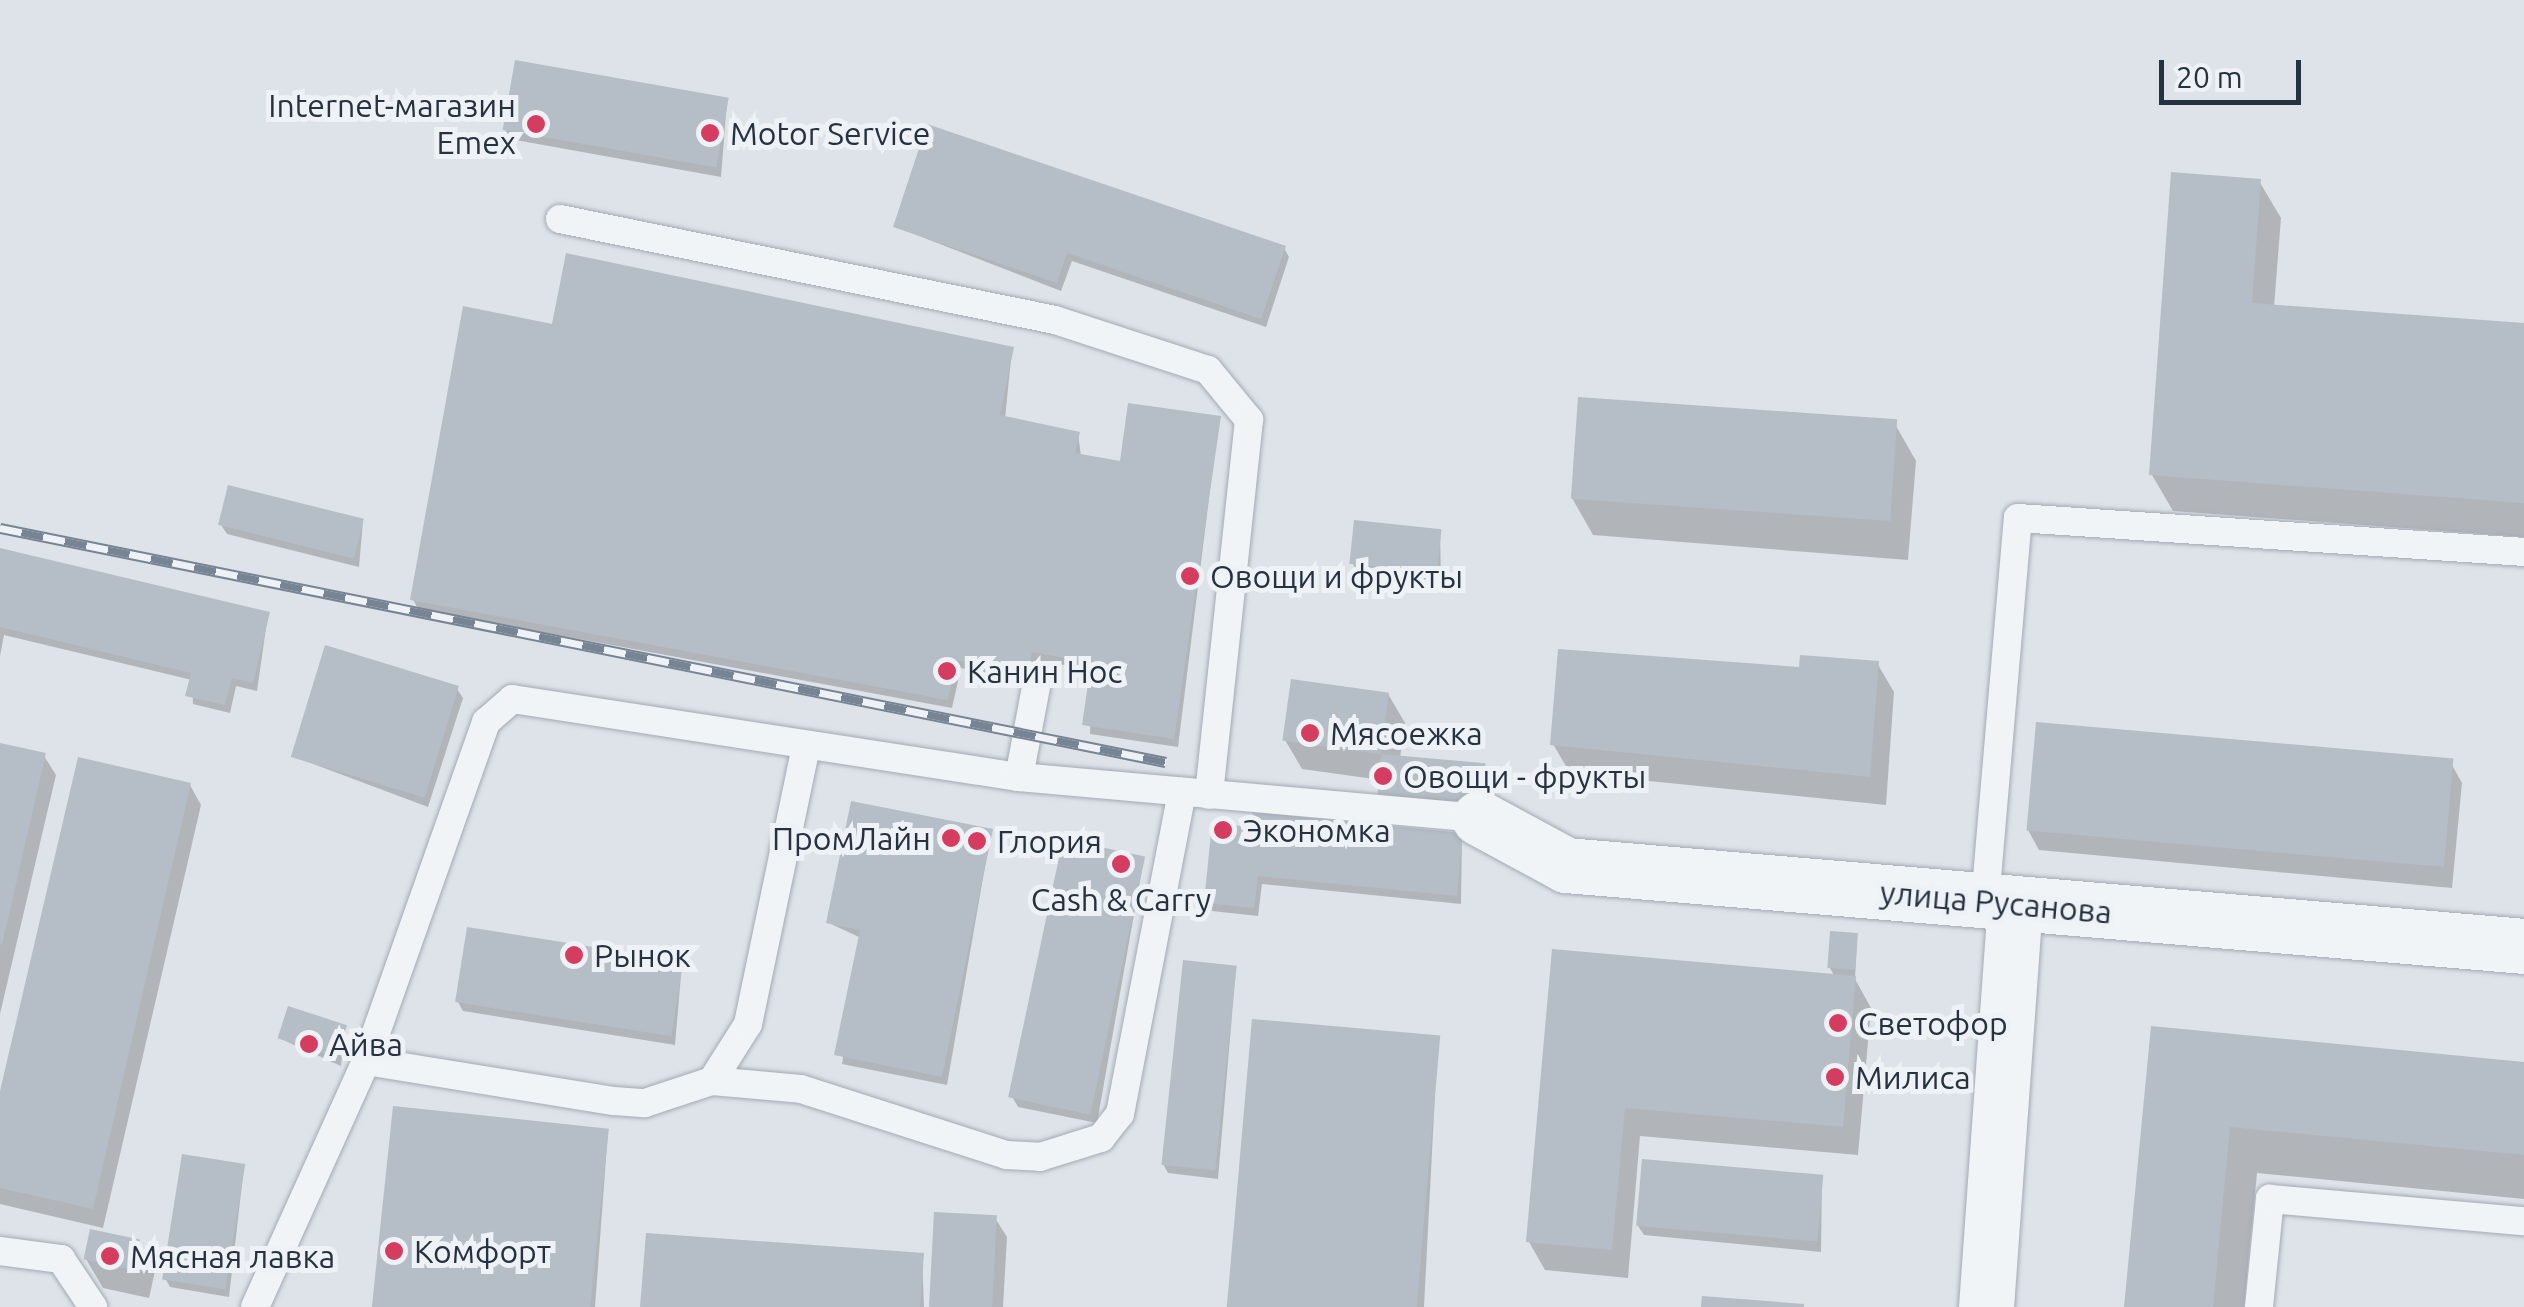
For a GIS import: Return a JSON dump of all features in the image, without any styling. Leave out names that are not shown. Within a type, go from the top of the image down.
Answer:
[{"type":"street","name":"улица Русанова","points":[[1479,818],[1566,865],[2524,946]]},
{"type":"street","points":[[1986,1307],[2000,903]]},
{"type":"lane","points":[[366,1061],[630,1102],[712,1081],[801,1089],[1006,1155],[1040,1158],[1102,1138],[1120,1114],[1196,794],[1248,420],[1208,370],[1055,320],[560,219]]},
{"type":"lane","points":[[2000,903],[2018,518],[2524,552]]},
{"type":"lane","points":[[1019,777],[1036,687]]},
{"type":"lane","points":[[255,1307],[366,1061],[495,708],[532,697],[806,748],[1019,777],[1479,818]]},
{"type":"lane","points":[[712,1081],[748,1024],[806,748]]},
{"type":"lane","points":[[2259,1307],[2270,1199],[2524,1221]]},
{"type":"lane","points":[[0,1251],[61,1258],[93,1307]]},
{"type":"building","points":[[515,60],[729,98],[716,168],[503,130]]},
{"type":"building","points":[[927,124],[1286,246],[1261,319],[1067,253],[1057,283],[893,227]]},
{"type":"building","points":[[2171,172],[2261,179],[2252,303],[2524,323],[2524,503],[2149,475]]},
{"type":"building","points":[[566,253],[1014,347],[1000,415],[1080,432],[1075,453],[1120,461],[1128,403],[1221,416],[1174,739],[1082,725],[1091,663],[1032,652],[1027,675],[956,660],[948,700],[410,600],[463,306],[552,324]]},
{"type":"building","points":[[1578,397],[1897,419],[1890,521],[1571,499]]},
{"type":"building","points":[[228,485],[364,519],[354,559],[218,525]]},
{"type":"building","points":[[1354,520],[1442,529],[1437,573],[1349,564]]},
{"type":"building","points":[[0,548],[270,612],[253,683],[232,678],[225,705],[185,696],[191,673],[0,627]]},
{"type":"building","points":[[325,645],[459,686],[425,798],[291,757]]},
{"type":"building","points":[[1558,649],[1799,667],[1800,655],[1879,661],[1870,777],[1550,745]]},
{"type":"building","points":[[1291,679],[1389,693],[1380,754],[1282,740]]},
{"type":"building","points":[[2036,722],[2453,759],[2444,867],[2027,831]]},
{"type":"building","points":[[0,743],[46,753],[2,945],[0,944]]},
{"type":"building","points":[[1381,754],[1486,763],[1482,810],[1377,801]]},
{"type":"building","points":[[78,757],[191,783],[93,1209],[0,1188],[0,1091]]},
{"type":"building","points":[[851,801],[993,829],[942,1077],[834,1055],[860,930],[826,923]]},
{"type":"building","points":[[1253,812],[1463,833],[1457,896],[1258,876],[1254,908],[1204,903],[1212,823],[1251,827]]},
{"type":"building","points":[[1063,839],[1145,856],[1090,1115],[1008,1097]]},
{"type":"building","points":[[467,927],[683,961],[671,1036],[455,1002]]},
{"type":"building","points":[[1830,931],[1858,933],[1855,970],[1827,968]]},
{"type":"building","points":[[1552,949],[1856,976],[1843,1127],[1625,1108],[1612,1250],[1526,1242]]},
{"type":"building","points":[[1183,960],[1237,966],[1215,1171],[1161,1165]]},
{"type":"building","points":[[288,1006],[347,1025],[336,1057],[277,1038]]},
{"type":"building","points":[[1252,1019],[1440,1035],[1417,1307],[1227,1307]]},
{"type":"building","points":[[2151,1026],[2524,1062],[2524,1155],[2230,1127],[2213,1307],[2124,1307]]},
{"type":"building","points":[[393,1106],[609,1129],[590,1307],[372,1307]]},
{"type":"building","points":[[182,1154],[245,1164],[225,1289],[162,1279]]},
{"type":"building","points":[[1642,1159],[1823,1175],[1817,1242],[1636,1226]]},
{"type":"building","points":[[934,1212],[997,1215],[992,1307],[929,1307]]},
{"type":"building","points":[[90,1229],[140,1240],[133,1270],[84,1259]]},
{"type":"building","points":[[646,1233],[924,1253],[920,1307],[640,1307]]},
{"type":"building","points":[[1702,1296],[1804,1304],[1804,1307],[1701,1307]]},
{"type":"railway","points":[[0,528],[1166,762]]},
{"type":"place","name":"Internet-магазин Emex","points":[[536,124]]},
{"type":"place","name":"Motor Service","points":[[710,133]]},
{"type":"place","name":"Овощи и фрукты","points":[[1190,576]]},
{"type":"place","name":"Канин Нос","points":[[947,671]]},
{"type":"place","name":"Мясоежка","points":[[1310,733]]},
{"type":"place","name":"Овощи - фрукты","points":[[1383,776]]},
{"type":"place","name":"Экономка","points":[[1223,830]]},
{"type":"place","name":"ПромЛайн","points":[[951,838]]},
{"type":"place","name":"Глория","points":[[977,841]]},
{"type":"place","name":"Cash & Carry","points":[[1121,864]]},
{"type":"place","name":"Рынок","points":[[574,955]]},
{"type":"place","name":"Светофор","points":[[1838,1023]]},
{"type":"place","name":"Айва","points":[[309,1044]]},
{"type":"place","name":"Милиса","points":[[1835,1077]]},
{"type":"place","name":"Комфорт","points":[[394,1251]]},
{"type":"place","name":"Мясная лавка","points":[[110,1256]]}]
